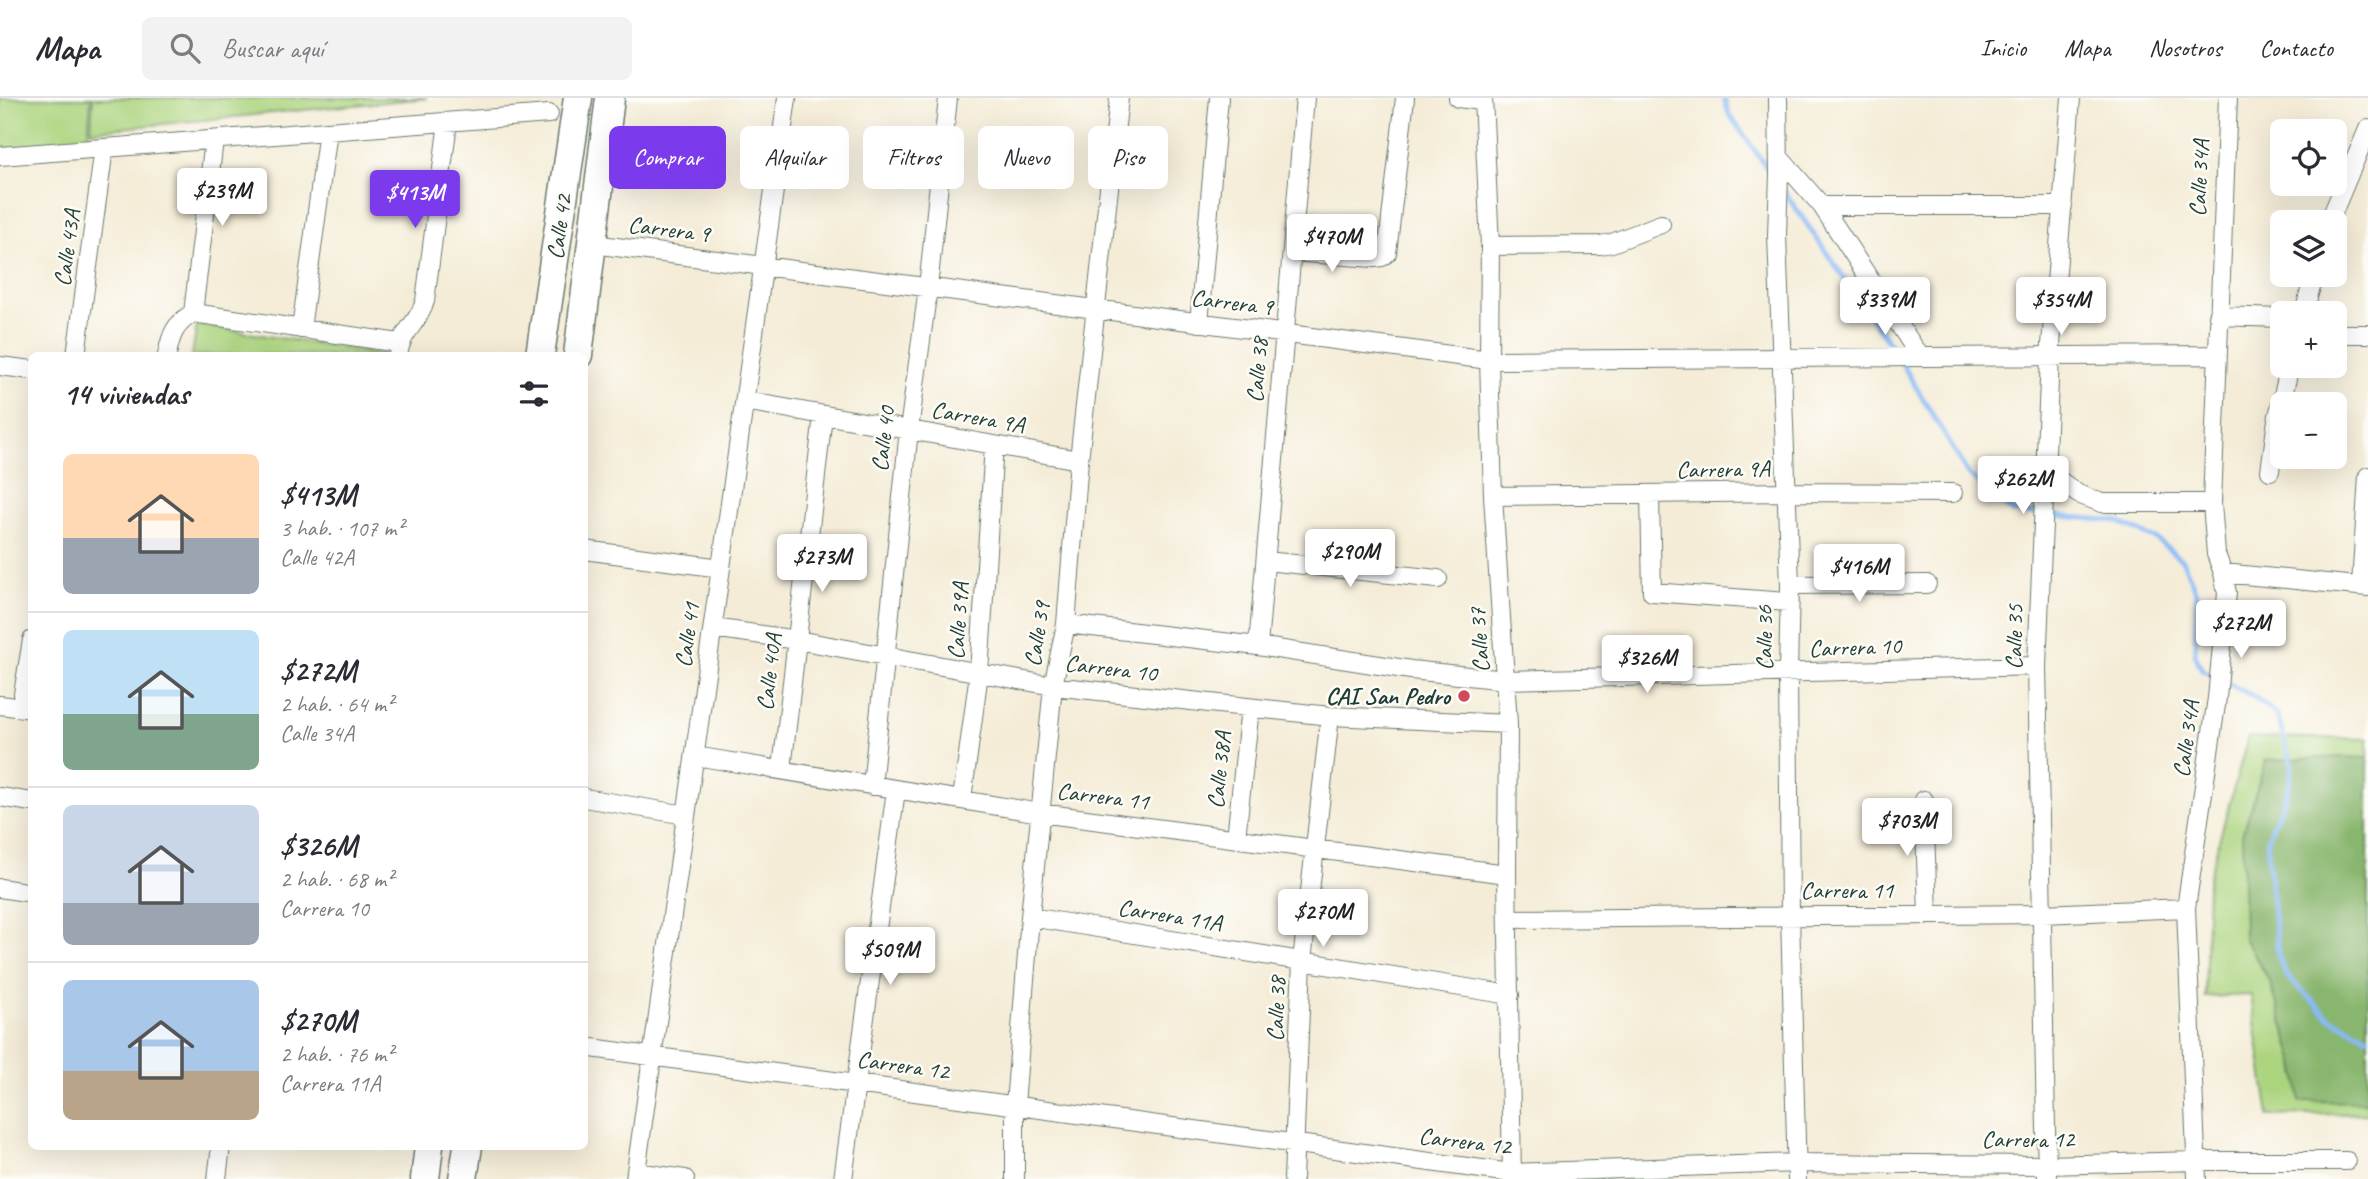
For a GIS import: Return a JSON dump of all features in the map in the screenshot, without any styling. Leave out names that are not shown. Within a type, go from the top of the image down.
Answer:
[{"type":"main road","name":"Calle 42","points":[[540,352],[578,98]]},
{"type":"main road","name":"Calle 42","points":[[578,352],[610,98]]},
{"type":"main road","points":[[425,1179],[429,1150]]},
{"type":"main road","points":[[463,1179],[467,1150]]},
{"type":"street","name":"Calle 41","points":[[636,1176],[787,98]]},
{"type":"street","name":"Calle 40","points":[[872,786],[909,430],[928,288],[948,98]]},
{"type":"street","name":"Calle 39","points":[[1015,1179],[1016,1105],[1040,813],[1053,686],[1066,624],[1079,460],[1119,98]]},
{"type":"street","points":[[1199,323],[1219,98]]},
{"type":"street","name":"Calle 38","points":[[1258,646],[1304,98]]},
{"type":"street","points":[[1292,252],[1374,258],[1387,253],[1405,98]]},
{"type":"street","points":[[1458,98],[1483,99]]},
{"type":"street","name":"Calle 36","points":[[1778,98],[1777,235],[1789,593],[1790,915],[1797,1171]]},
{"type":"street","name":"Calle 35","points":[[2047,1172],[2037,666],[2050,357],[2071,98]]},
{"type":"street","name":"Calle 34A","points":[[2197,1179],[2186,908],[2217,698],[2226,617],[2227,593],[2216,554],[2212,503],[2228,98]]},
{"type":"street","name":"Calle 37","points":[[1483,99],[1490,246],[1489,360],[1493,496],[1508,724],[1511,1176]]},
{"type":"street","points":[[0,156],[549,114]]},
{"type":"street","points":[[168,352],[176,325],[193,313],[301,328],[399,349],[425,301],[448,122]]},
{"type":"street","points":[[2334,210],[2368,129]]},
{"type":"street","points":[[301,328],[328,131]]},
{"type":"street","points":[[193,313],[214,140]]},
{"type":"street","name":"Calle 43A","points":[[76,352],[104,148]]},
{"type":"street","points":[[1779,165],[1822,206],[1913,356]]},
{"type":"street","points":[[1822,206],[2063,206]]},
{"type":"street","points":[[1490,246],[1600,245],[1661,224]]},
{"type":"street","name":"Carrera 9","points":[[593,244],[1489,360],[2217,355]]},
{"type":"street","points":[[2218,316],[2270,318]]},
{"type":"street","points":[[2347,334],[2368,334]]},
{"type":"street","points":[[0,366],[28,370]]},
{"type":"street","points":[[2270,471],[2277,420],[2287,378]]},
{"type":"street","name":"Carrera 9A","points":[[745,401],[1079,460]]},
{"type":"street","name":"Calle 40A","points":[[782,769],[823,415]]},
{"type":"street","name":"Calle 39A","points":[[962,799],[979,673],[994,445]]},
{"type":"street","points":[[2044,469],[2078,494],[2102,503],[2212,503]]},
{"type":"street","points":[[2223,573],[2365,586],[2368,476]]},
{"type":"street","name":"Carrera 9A","points":[[1493,496],[1953,493]]},
{"type":"street","points":[[1650,495],[1652,592],[1789,593],[1927,584]]},
{"type":"street","points":[[588,551],[721,568]]},
{"type":"street","points":[[1266,561],[1438,579]]},
{"type":"street","name":"Carrera 10","points":[[1066,624],[1258,646],[1411,670],[1506,680],[2037,666]]},
{"type":"street","name":"Carrera 10","points":[[713,628],[885,655],[1053,686],[1330,716],[1508,724]]},
{"type":"street","points":[[0,705],[27,702]]},
{"type":"street","name":"Calle 38A","points":[[1236,838],[1250,708]]},
{"type":"street","name":"Calle 38","points":[[1293,1179],[1302,961],[1330,716]]},
{"type":"street","name":"Carrera 11","points":[[695,756],[1040,813],[1507,874]]},
{"type":"street","points":[[843,1179],[896,790]]},
{"type":"street","points":[[0,797],[28,801]]},
{"type":"street","points":[[588,799],[686,815]]},
{"type":"street","points":[[1924,800],[1928,915]]},
{"type":"street","points":[[0,888],[28,892]]},
{"type":"street","name":"Carrera 11","points":[[1508,919],[2042,914],[2186,908]]},
{"type":"street","name":"Carrera 11A","points":[[1030,917],[1510,995]]},
{"type":"street","name":"Carrera 12","points":[[588,1048],[1295,1143],[1511,1176],[1797,1171],[2047,1172],[2196,1161],[2285,1170],[2347,1161]]},
{"type":"street","points":[[217,1179],[221,1150]]},
{"type":"street","points":[[636,1176],[685,1179]]},
{"type":"green space","points":[[0,98],[91,98],[87,149],[0,156]]},
{"type":"green space","points":[[93,98],[427,98],[91,131]]},
{"type":"green space","points":[[197,325],[370,352],[192,352]]},
{"type":"green space","points":[[2248,737],[2368,739],[2368,1113],[2269,1116],[2251,995],[2205,997],[2208,880]]},
{"type":"green space","points":[[2368,758],[2368,1102],[2300,1101],[2295,1063],[2270,982],[2244,938],[2242,835],[2266,760]]},
{"type":"waterway","points":[[1724,98],[1729,114],[1774,178]]},
{"type":"waterway","points":[[1784,191],[1896,353]]},
{"type":"waterway","points":[[1901,362],[1968,474],[2013,512],[2116,521],[2156,539],[2183,561],[2197,595],[2195,654],[2202,670],[2253,696],[2277,715],[2292,765],[2289,787],[2267,841],[2278,955],[2286,975],[2330,1018],[2368,1037]]},
{"type":"place","name":"CAI San Pedro","points":[[1464,696]]}]
